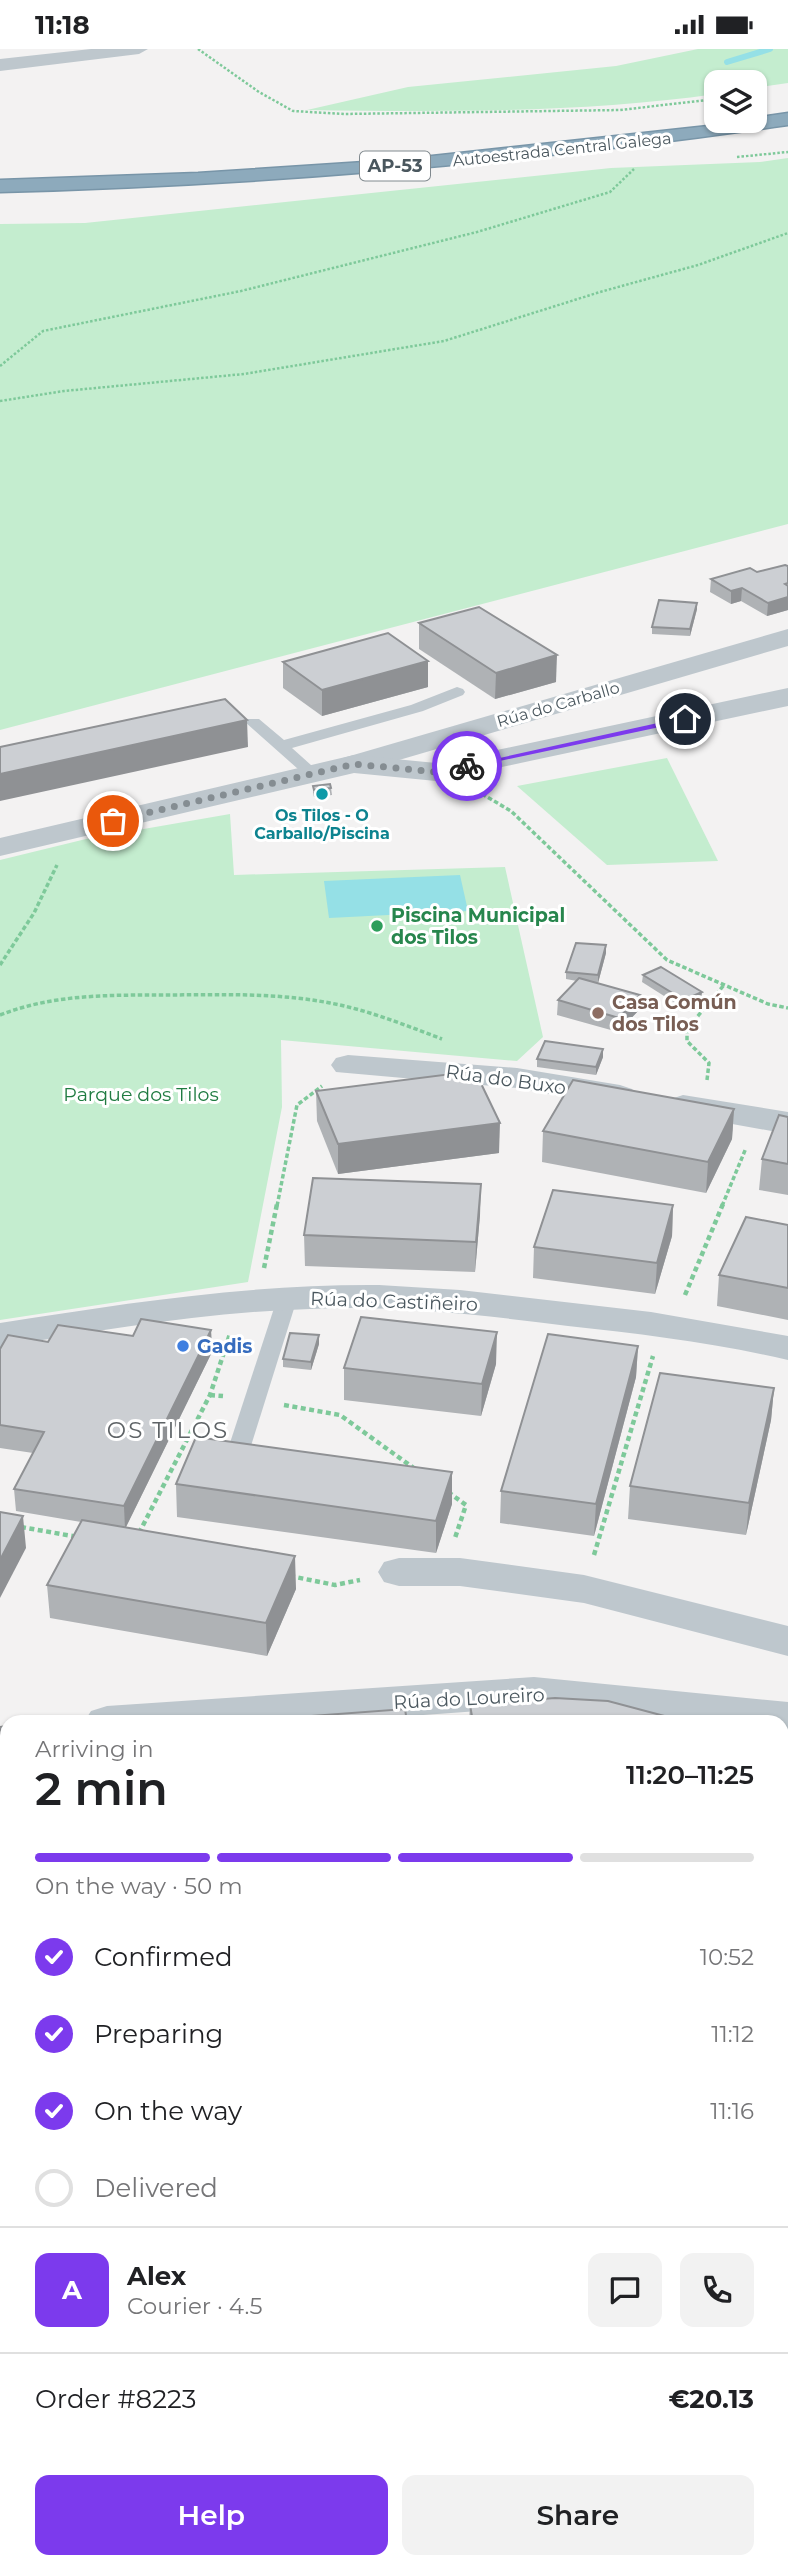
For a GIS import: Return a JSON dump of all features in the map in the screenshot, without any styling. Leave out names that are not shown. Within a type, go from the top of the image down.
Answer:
[{"type":"highway","points":[[767,110],[788,107]]},
{"type":"highway","name":"Autoestrada Central Galega","points":[[0,174],[193,168],[348,158],[499,145],[704,119]]},
{"type":"highway","name":"Autoestrada Central Galega","points":[[0,185],[239,177],[433,163],[685,135],[788,119]]},
{"type":"street","points":[[0,65],[139,49]]},
{"type":"street","name":"Rúa do Carballo","points":[[0,847],[354,764],[788,637]]},
{"type":"street","points":[[354,764],[436,772],[788,697]]},
{"type":"street","name":"Rúa do Buxo","points":[[348,1065],[517,1078],[788,1123]]},
{"type":"street","name":"Rúa do Castiñeiro","points":[[0,1335],[156,1310],[352,1296],[442,1299],[638,1322],[788,1348]]},
{"type":"street","points":[[399,1572],[460,1572],[584,1590],[788,1641]]},
{"type":"street","name":"Rúa do Loureiro","points":[[207,1715],[534,1692],[768,1715]]},
{"type":"lane","points":[[281,746],[405,711],[457,692]]},
{"type":"lane","points":[[253,722],[313,774]]},
{"type":"lane","points":[[239,1449],[287,1299]]},
{"type":"path","points":[[198,49],[259,92],[293,111],[356,114],[620,110],[704,100]]},
{"type":"path","points":[[0,366],[43,331],[241,292],[477,232],[610,192],[630,171],[639,167]]},
{"type":"path","points":[[0,401],[64,391],[244,374],[444,341],[600,292],[698,265],[788,233]]},
{"type":"path","points":[[458,768],[460,781],[511,811],[667,960],[768,1004],[788,1008]]},
{"type":"path","points":[[0,965],[34,913],[61,856],[63,832]]},
{"type":"path","points":[[710,1075],[709,1063],[687,1041],[687,1029],[724,985]]},
{"type":"path","points":[[0,1015],[14,1008],[96,996],[227,994],[315,1000],[395,1021],[452,1043]]},
{"type":"path","points":[[264,1269],[297,1105]]},
{"type":"path","points":[[584,1590],[654,1354],[638,1322],[678,1311],[739,1164]]},
{"type":"path","points":[[138,1535],[210,1395],[232,1329]]},
{"type":"path","points":[[210,1395],[340,1415],[424,1475]]},
{"type":"path","points":[[445,1490],[466,1505],[452,1545],[460,1572]]},
{"type":"path","points":[[13,1525],[87,1539]]},
{"type":"path","points":[[281,1575],[335,1585],[399,1572]]},
{"type":"green space","points":[[698,49],[788,49],[788,83],[767,86],[767,70],[704,70],[704,95],[666,100],[563,108],[460,111],[307,110],[408,87],[616,66]]},
{"type":"green space","points":[[788,158],[788,524],[0,730],[0,224],[85,223],[611,168],[760,162]]},
{"type":"green space","points":[[667,758],[718,861],[607,865],[517,786]]},
{"type":"green space","name":"Parque dos Tilos","points":[[230,814],[234,875],[505,867],[543,1037],[517,1061],[281,1040],[282,1107],[248,1282],[0,1320],[0,860],[86,839]]},
{"type":"water","points":[[460,875],[468,911],[329,918],[324,881]]},
{"type":"building","points":[[788,566],[788,583],[785,584],[788,586],[788,597],[768,603],[742,588],[731,591],[711,579],[750,568],[757,572]]},
{"type":"building","points":[[659,600],[697,603],[690,629],[652,627]]},
{"type":"building","points":[[479,607],[557,655],[496,673],[419,623]]},
{"type":"building","points":[[388,633],[428,661],[322,690],[283,662]]},
{"type":"building","points":[[225,699],[247,720],[0,774],[0,747]]},
{"type":"building","points":[[330,784],[331,788],[314,790],[313,786]]},
{"type":"building","name":"Casa Común dos Tilos","points":[[576,943],[606,945],[598,975],[566,972]]},
{"type":"building","points":[[661,967],[702,992],[684,1000],[643,975]]},
{"type":"building","points":[[579,978],[640,995],[619,1018],[558,1000]]},
{"type":"building","points":[[545,1041],[603,1049],[596,1067],[537,1059]]},
{"type":"building","points":[[475,1071],[500,1123],[338,1144],[316,1091]]},
{"type":"building","points":[[573,1080],[734,1109],[708,1162],[543,1131]]},
{"type":"building","points":[[779,1115],[788,1117],[788,1164],[762,1159]]},
{"type":"building","points":[[313,1178],[481,1184],[476,1242],[304,1235]]},
{"type":"building","points":[[553,1190],[673,1205],[657,1263],[534,1247]]},
{"type":"building","points":[[746,1217],[788,1225],[788,1288],[719,1275]]},
{"type":"building","points":[[361,1317],[497,1332],[482,1384],[344,1368]]},
{"type":"building","points":[[141,1319],[211,1330],[124,1506],[14,1489],[44,1432],[0,1425],[0,1349],[8,1335],[48,1342],[58,1325],[133,1336]]},
{"type":"building","points":[[290,1333],[319,1335],[311,1362],[283,1359]]},
{"type":"building","points":[[548,1334],[638,1346],[596,1504],[501,1491]]},
{"type":"building","points":[[660,1373],[774,1388],[749,1503],[630,1486]]},
{"type":"building","points":[[196,1437],[452,1472],[436,1521],[176,1484]]},
{"type":"building","points":[[0,1512],[23,1516],[0,1560]]},
{"type":"building","points":[[82,1520],[295,1556],[266,1623],[47,1585]]},
{"type":"building","points":[[555,1698],[608,1701],[661,1715],[472,1715],[470,1705]]},
{"type":"building","points":[[405,1709],[406,1715],[324,1715]]},
{"type":"waterway","points":[[727,62],[770,49]]},
{"type":"way so far","points":[[113,821],[354,764],[436,772],[467,766]]},
{"type":"place","name":"Os Tilos - O Carballo/Piscina","points":[[322,794]]},
{"type":"place","name":"Piscina Municipal dos Tilos","points":[[377,926]]},
{"type":"place","name":"Casa Común dos Tilos","points":[[598,1013]]},
{"type":"place","name":"Gadis","points":[[183,1346]]},
{"type":"district","name":"OS TILOS","points":[[168,1430]]},
{"type":"route","points":[[467,766],[685,719]]}]
